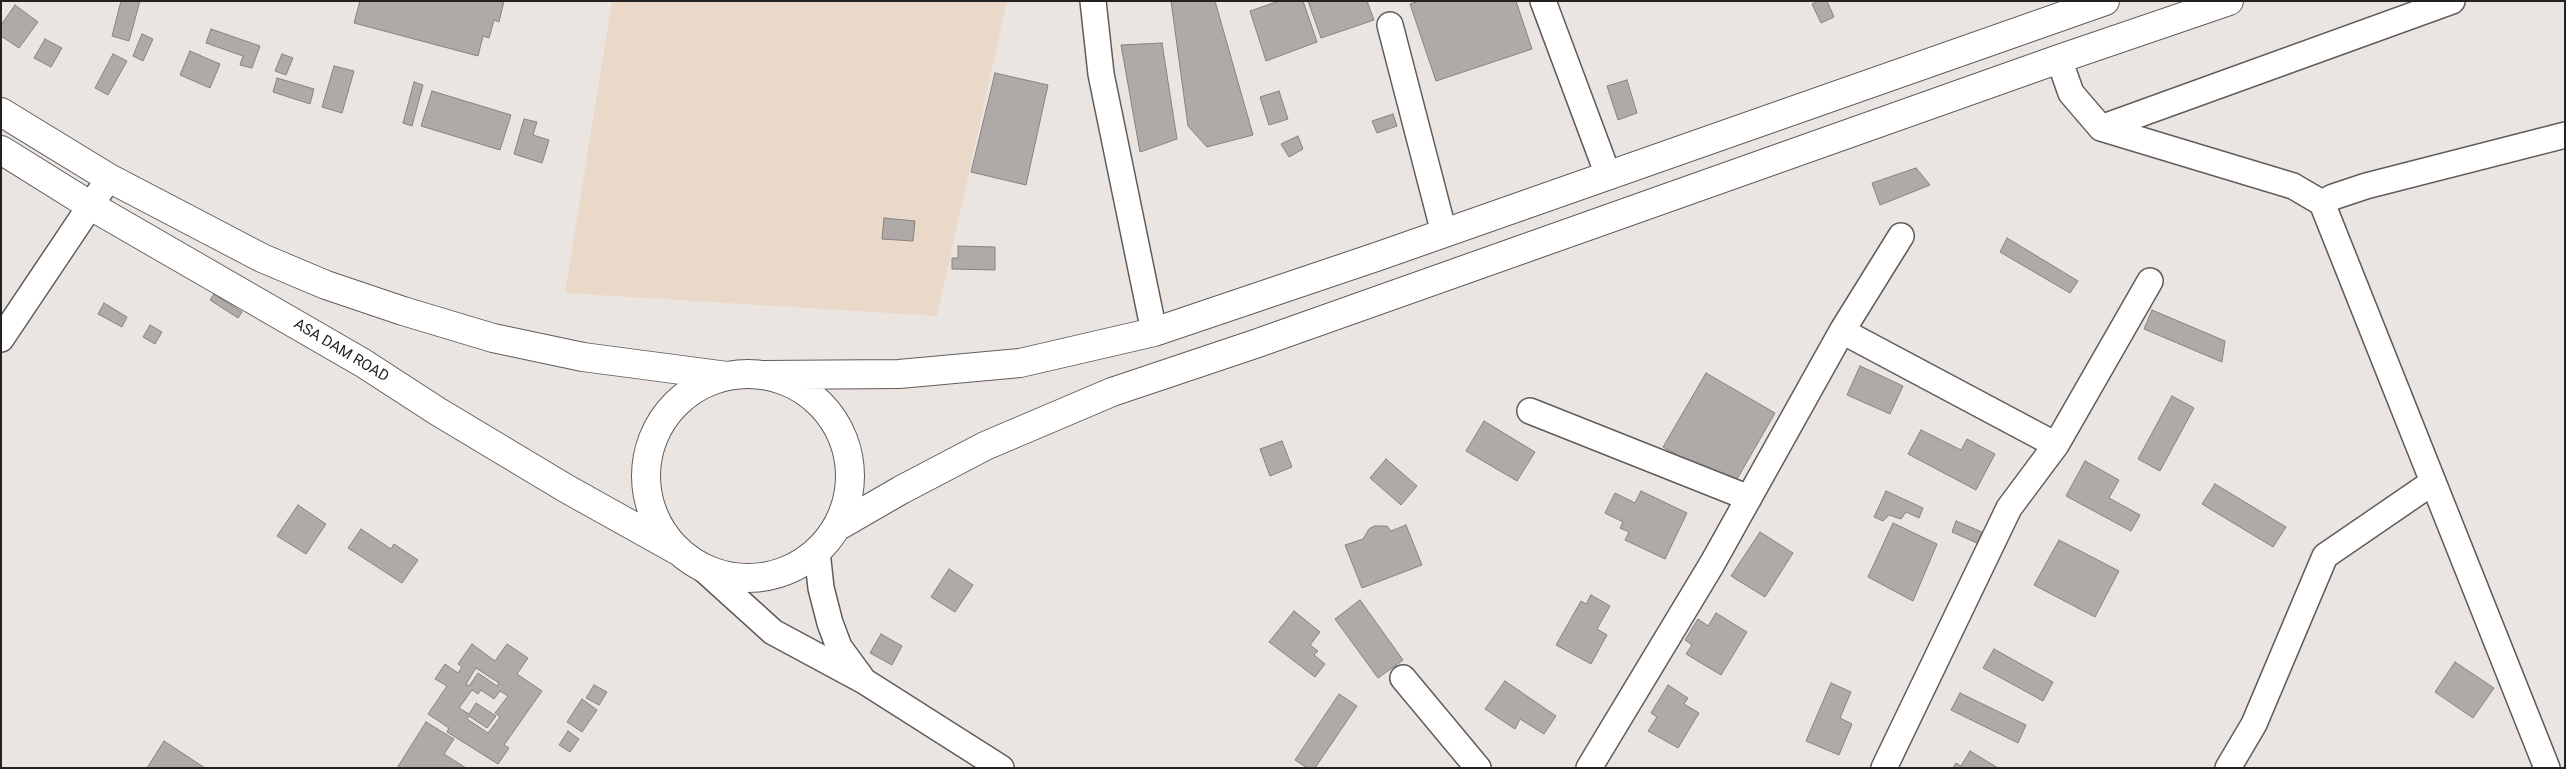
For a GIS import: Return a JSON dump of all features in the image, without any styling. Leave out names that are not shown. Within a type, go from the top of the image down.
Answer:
[{"type":"main road","points":[[1,112],[109,178],[262,258],[326,285],[403,312],[493,338],[584,357],[727,376],[746,374],[899,374],[1020,364],[1154,332],[1444,233],[2106,1]]},
{"type":"main road","points":[[837,527],[901,490],[985,446],[1112,392],[1291,331],[2059,58],[2229,1]]},
{"type":"main road","name":"ASA DAM ROAD","points":[[1,150],[91,206],[272,309],[567,489],[690,559],[729,576],[760,577],[791,569],[817,552],[837,527]]},
{"type":"main road","points":[[764,375],[796,385],[822,405],[841,432],[850,464],[850,480],[849,497],[837,527]]},
{"type":"main road","points":[[690,559],[662,531],[650,505],[646,478],[649,450],[660,424],[678,402],[700,386],[727,376]]},
{"type":"street","points":[[1093,1],[1101,74],[1154,332]]},
{"type":"street","points":[[1543,1],[1608,175]]},
{"type":"street","points":[[2101,128],[2452,1]]},
{"type":"street","points":[[1390,25],[1444,233]]},
{"type":"street","points":[[2059,58],[2071,93],[2101,128],[2293,186],[2322,203],[2547,768]]},
{"type":"street","points":[[2322,203],[2333,197],[2366,186],[2561,136]]},
{"type":"street","points":[[1,339],[109,178]]},
{"type":"street","points":[[1589,768],[1749,498],[1842,331],[1901,236]]},
{"type":"street","points":[[1884,768],[2009,508],[2056,445],[2150,281]]},
{"type":"street","points":[[1842,331],[2056,445]]},
{"type":"street","points":[[1530,411],[1749,498]]},
{"type":"street","points":[[2228,768],[2254,724],[2325,556],[2433,482]]},
{"type":"street","points":[[817,552],[821,588],[839,647],[864,682]]},
{"type":"street","points":[[690,559],[773,632],[864,682],[1001,768]]},
{"type":"street","points":[[1403,678],[1478,768]]},
{"type":"shaded area","points":[[612,1],[1007,1],[937,316],[565,293]]},
{"type":"building","points":[[121,1],[140,1],[129,41],[112,36]]},
{"type":"building","points":[[360,1],[504,1],[499,22],[494,20],[489,38],[483,36],[478,56],[354,23]]},
{"type":"building","points":[[1171,1],[1215,1],[1253,135],[1207,147],[1188,126]]},
{"type":"building","points":[[1279,1],[1303,1],[1317,42],[1266,61],[1250,11]]},
{"type":"building","points":[[1308,1],[1367,1],[1374,20],[1321,38]]},
{"type":"building","points":[[1419,1],[1516,1],[1532,49],[1436,81],[1410,4]]},
{"type":"building","points":[[1818,1],[1827,1],[1834,17],[1821,23],[1812,4]]},
{"type":"building","points":[[15,5],[38,22],[19,48],[1,36],[1,25]]},
{"type":"building","points":[[211,29],[260,46],[252,68],[240,65],[243,56],[206,43]]},
{"type":"building","points":[[142,34],[153,39],[143,61],[133,56]]},
{"type":"building","points":[[45,39],[62,48],[51,67],[34,58]]},
{"type":"building","points":[[1162,43],[1177,139],[1140,152],[1121,45]]},
{"type":"building","points":[[190,51],[220,64],[210,88],[180,75]]},
{"type":"building","points":[[113,54],[127,61],[108,95],[95,88]]},
{"type":"building","points":[[282,54],[293,58],[286,75],[275,71]]},
{"type":"building","points":[[334,66],[354,71],[342,113],[322,107]]},
{"type":"building","points":[[995,73],[1048,85],[1026,185],[971,172]]},
{"type":"building","points":[[277,78],[314,89],[310,104],[273,92]]},
{"type":"building","points":[[1627,80],[1637,113],[1618,120],[1607,86]]},
{"type":"building","points":[[414,82],[423,85],[412,126],[403,123]]},
{"type":"building","points":[[432,91],[511,115],[500,150],[421,126]]},
{"type":"building","points":[[1279,91],[1288,119],[1269,125],[1260,97]]},
{"type":"building","points":[[1393,114],[1397,126],[1377,133],[1372,121]]},
{"type":"building","points":[[524,119],[537,122],[533,135],[549,140],[542,163],[514,154]]},
{"type":"building","points":[[1298,136],[1303,149],[1289,157],[1281,144]]},
{"type":"building","points":[[1916,168],[1930,185],[1880,205],[1872,183]]},
{"type":"building","points":[[884,218],[915,221],[913,241],[882,239]]},
{"type":"building","points":[[2007,238],[2078,281],[2070,293],[2000,252]]},
{"type":"building","points":[[958,246],[995,247],[995,270],[952,269],[952,258],[958,258]]},
{"type":"building","points":[[214,294],[242,312],[238,318],[210,300]]},
{"type":"building","points":[[104,303],[127,317],[122,327],[98,314]]},
{"type":"building","points":[[2152,310],[2225,341],[2222,362],[2144,329]]},
{"type":"building","points":[[150,325],[162,332],[155,344],[143,337]]},
{"type":"building","points":[[1860,366],[1903,386],[1890,414],[1847,395]]},
{"type":"building","points":[[1706,373],[1775,413],[1733,486],[1663,447]]},
{"type":"building","points":[[2172,396],[2194,408],[2160,471],[2138,459]]},
{"type":"building","points":[[1484,421],[1535,452],[1517,481],[1466,451]]},
{"type":"building","points":[[1921,430],[1961,450],[1967,439],[1995,454],[1976,490],[1908,454]]},
{"type":"building","points":[[1282,441],[1292,467],[1270,476],[1260,449]]},
{"type":"building","points":[[1386,459],[1417,486],[1401,505],[1370,478]]},
{"type":"building","points":[[2085,461],[2119,480],[2109,498],[2140,515],[2131,531],[2066,496]]},
{"type":"building","points":[[2215,484],[2286,527],[2273,547],[2202,504]]},
{"type":"building","points":[[1641,491],[1687,513],[1665,559],[1625,540],[1629,532],[1620,528],[1623,522],[1605,513],[1615,493],[1635,503]]},
{"type":"building","points":[[1886,491],[1923,508],[1919,518],[1906,512],[1901,519],[1889,515],[1883,521],[1874,517]]},
{"type":"building","points":[[298,505],[326,524],[306,554],[277,536]]},
{"type":"building","points":[[1956,521],[1982,532],[1977,543],[1952,532]]},
{"type":"building","points":[[1893,523],[1937,544],[1913,601],[1868,577]]},
{"type":"building","points":[[1406,525],[1422,565],[1362,588],[1345,545],[1363,539],[1369,529],[1374,526],[1387,526],[1391,531]]},
{"type":"building","points":[[361,529],[391,549],[394,544],[418,560],[402,583],[348,548]]},
{"type":"building","points":[[1760,532],[1793,553],[1765,597],[1731,576]]},
{"type":"building","points":[[2059,540],[2119,571],[2095,617],[2034,585]]},
{"type":"building","points":[[949,569],[973,585],[955,612],[931,597]]},
{"type":"building","points":[[1591,595],[1610,606],[1597,629],[1607,635],[1591,664],[1556,645],[1581,601],[1586,604]]},
{"type":"building","points":[[1360,600],[1403,660],[1378,678],[1335,619]]},
{"type":"building","points":[[1294,611],[1320,632],[1310,645],[1318,651],[1314,655],[1325,664],[1315,677],[1269,642]]},
{"type":"building","points":[[1716,613],[1747,632],[1721,675],[1686,654],[1692,645],[1685,640],[1698,619],[1708,626]]},
{"type":"building","points":[[881,634],[902,646],[892,665],[870,653]]},
{"type":"building","points":[[472,644],[495,661],[507,644],[528,658],[517,674],[542,691],[504,745],[509,748],[498,764],[447,732],[449,728],[428,714],[447,686],[435,679],[445,664],[458,673],[462,667],[458,664]],"holes":[[[476,668],[499,683],[497,686],[478,673],[469,686],[466,684]],[[472,690],[478,694],[481,690],[494,699],[500,691],[508,696],[495,713],[500,717],[488,733],[467,719],[469,716],[487,728],[496,716],[476,703],[469,714],[459,708]]]},
{"type":"building","points":[[1994,649],[2053,682],[2043,701],[1983,668]]},
{"type":"building","points":[[2455,662],[2494,688],[2473,718],[2435,692]]},
{"type":"building","points":[[1505,681],[1556,716],[1544,734],[1520,719],[1515,729],[1485,709]]},
{"type":"building","points":[[1831,683],[1851,692],[1840,718],[1852,724],[1839,755],[1806,741]]},
{"type":"building","points":[[594,685],[607,692],[599,705],[586,698]]},
{"type":"building","points":[[1668,685],[1688,698],[1684,704],[1699,713],[1678,748],[1648,731],[1657,717],[1651,713]]},
{"type":"building","points":[[1960,693],[2026,725],[2018,743],[1951,710]]},
{"type":"building","points":[[1339,694],[1357,706],[1315,768],[1307,768],[1295,760]]},
{"type":"building","points":[[582,699],[597,710],[582,732],[567,722]]},
{"type":"building","points":[[426,722],[454,739],[444,754],[466,768],[397,768]]},
{"type":"building","points":[[568,731],[579,739],[570,752],[559,745]]},
{"type":"building","points":[[164,741],[205,768],[147,768]]},
{"type":"building","points":[[1970,751],[1998,768],[1953,768],[1956,763],[1961,766]]}]
